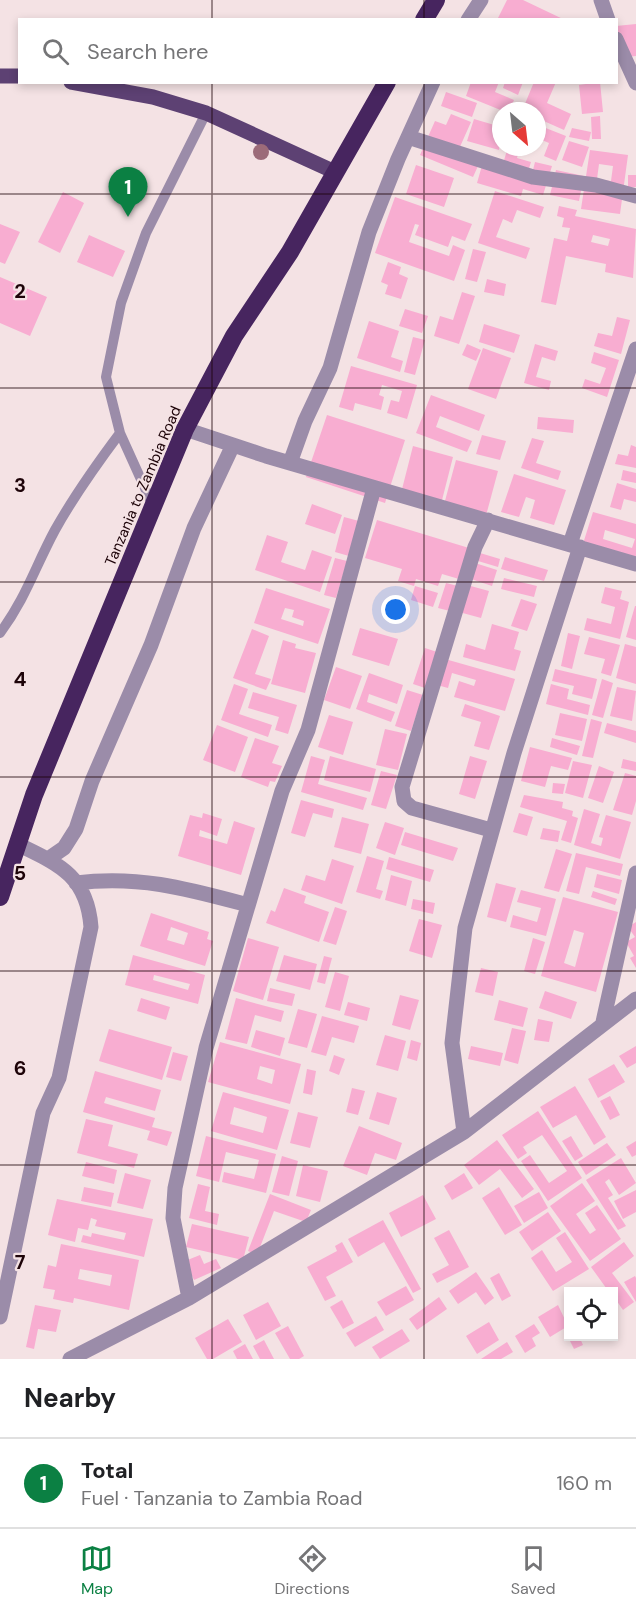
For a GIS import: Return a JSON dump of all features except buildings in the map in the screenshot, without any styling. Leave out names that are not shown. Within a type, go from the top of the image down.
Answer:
[{"type":"highway","points":[[425,18],[436,0]]},
{"type":"highway","name":"Tanzania to Zambia Road","points":[[2,887],[34,795],[185,429],[234,336],[290,252],[386,84]]},
{"type":"main road","points":[[0,76],[18,76]]},
{"type":"main road","points":[[82,84],[153,97],[206,113],[335,172]]},
{"type":"street","points":[[469,18],[481,0]]},
{"type":"street","points":[[601,0],[607,18]]},
{"type":"street","points":[[618,43],[636,83]]},
{"type":"street","points":[[290,463],[305,421],[330,368],[369,232],[432,84]]},
{"type":"street","points":[[408,137],[533,177],[596,185],[636,196]]},
{"type":"street","points":[[464,1132],[452,1043],[465,928],[491,830],[636,349]]},
{"type":"street","points":[[185,429],[290,463],[636,564]]},
{"type":"street","points":[[48,859],[64,848],[76,829],[95,773],[151,645],[194,528],[233,445]]},
{"type":"street","points":[[189,1298],[173,1218],[175,1188],[206,1048],[282,791],[308,730],[374,488]]},
{"type":"street","points":[[488,520],[475,548],[402,787],[404,801],[412,808],[491,830]]},
{"type":"street","points":[[0,1317],[43,1113],[59,1078],[91,927],[90,909],[76,883],[60,865],[17,844]]},
{"type":"street","points":[[603,1022],[636,873]]},
{"type":"street","points":[[76,883],[105,879],[164,883],[248,905]]},
{"type":"street","points":[[70,1359],[189,1298],[464,1132],[603,1022],[636,999]]},
{"type":"lane","points":[[153,506],[120,433],[106,377],[121,303],[146,233],[206,113]]},
{"type":"lane","points":[[0,633],[20,605],[54,531],[81,485],[120,433]]},
{"type":"place","name":"Total","points":[[128,217]]}]
